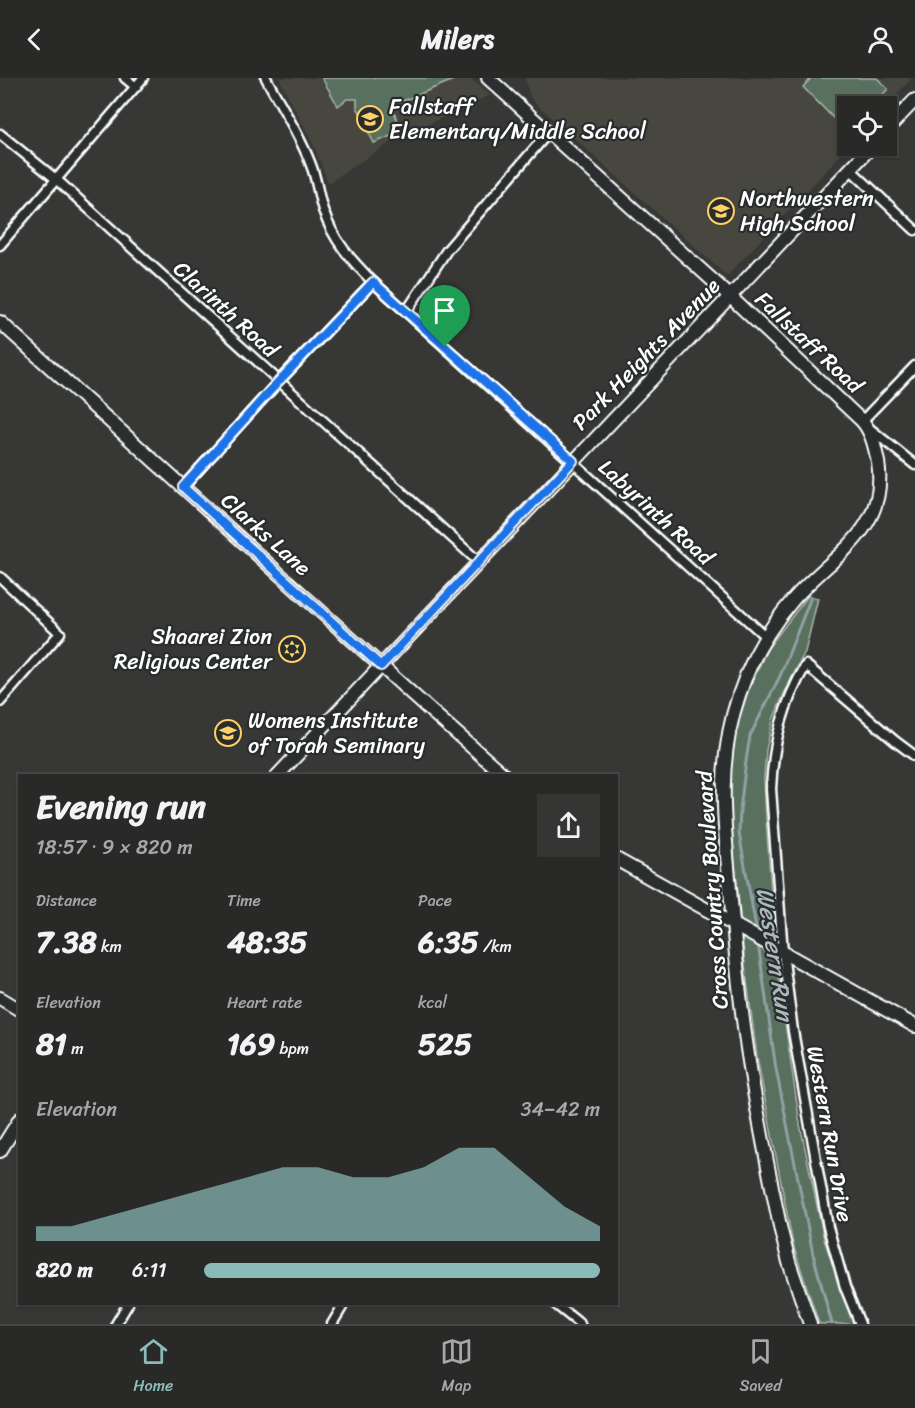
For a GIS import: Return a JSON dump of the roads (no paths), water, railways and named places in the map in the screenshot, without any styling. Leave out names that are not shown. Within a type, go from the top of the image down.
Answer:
[{"type":"main road","name":"Fallstaff Road","points":[[488,78],[730,296],[864,423]]},
{"type":"main road","points":[[897,119],[915,100]]},
{"type":"main road","name":"Park Heights Avenue","points":[[279,774],[862,156]]},
{"type":"main road","name":"Clarks Lane","points":[[0,322],[503,774]]},
{"type":"main road","name":"Cross Country Boulevard","points":[[810,1324],[789,1262],[773,1192],[745,1038],[723,810],[723,765],[729,730],[740,692],[766,637],[793,600],[860,534],[872,517],[878,499],[879,472],[874,445],[864,423]]},
{"type":"main road","points":[[618,860],[915,1026]]},
{"type":"main road","points":[[0,998],[18,1009]]},
{"type":"main road","points":[[0,1151],[18,1122]]},
{"type":"street","points":[[125,78],[136,87]]},
{"type":"street","points":[[0,245],[143,78]]},
{"type":"street","name":"Labyrinth Road","points":[[266,78],[311,164],[322,208],[333,234],[349,257],[373,282],[766,637]]},
{"type":"street","points":[[406,312],[447,250],[548,133]]},
{"type":"street","name":"Clarinth Road","points":[[0,134],[57,180],[479,561]]},
{"type":"street","points":[[850,169],[915,230]]},
{"type":"street","points":[[183,487],[373,282]]},
{"type":"street","points":[[864,423],[915,366]]},
{"type":"street","name":"Fallstaff Road","points":[[864,423],[915,465]]},
{"type":"street","points":[[0,577],[60,633],[0,702]]},
{"type":"street","name":"Western Run Drive","points":[[860,1324],[845,1287],[828,1227],[793,1031],[783,953],[771,789],[773,751],[785,708],[806,665],[915,756]]},
{"type":"street","points":[[116,1324],[127,1305]]},
{"type":"street","points":[[332,1324],[343,1305]]},
{"type":"street","points":[[556,1305],[580,1324]]},
{"type":"waterway","name":"Western Run","points":[[757,933],[739,833],[750,736],[780,676],[811,597]]},
{"type":"waterway","name":"Western Run","points":[[758,943],[776,1069],[813,1254],[832,1324]]},
{"type":"place","name":"Fallstaff Elementary/Middle School","points":[[370,119]]},
{"type":"place","name":"Northwestern High School","points":[[721,211]]},
{"type":"place","name":"Shaarei Zion Religious Center","points":[[292,649]]},
{"type":"place","name":"Womens Institute of Torah Seminary","points":[[228,733]]}]
